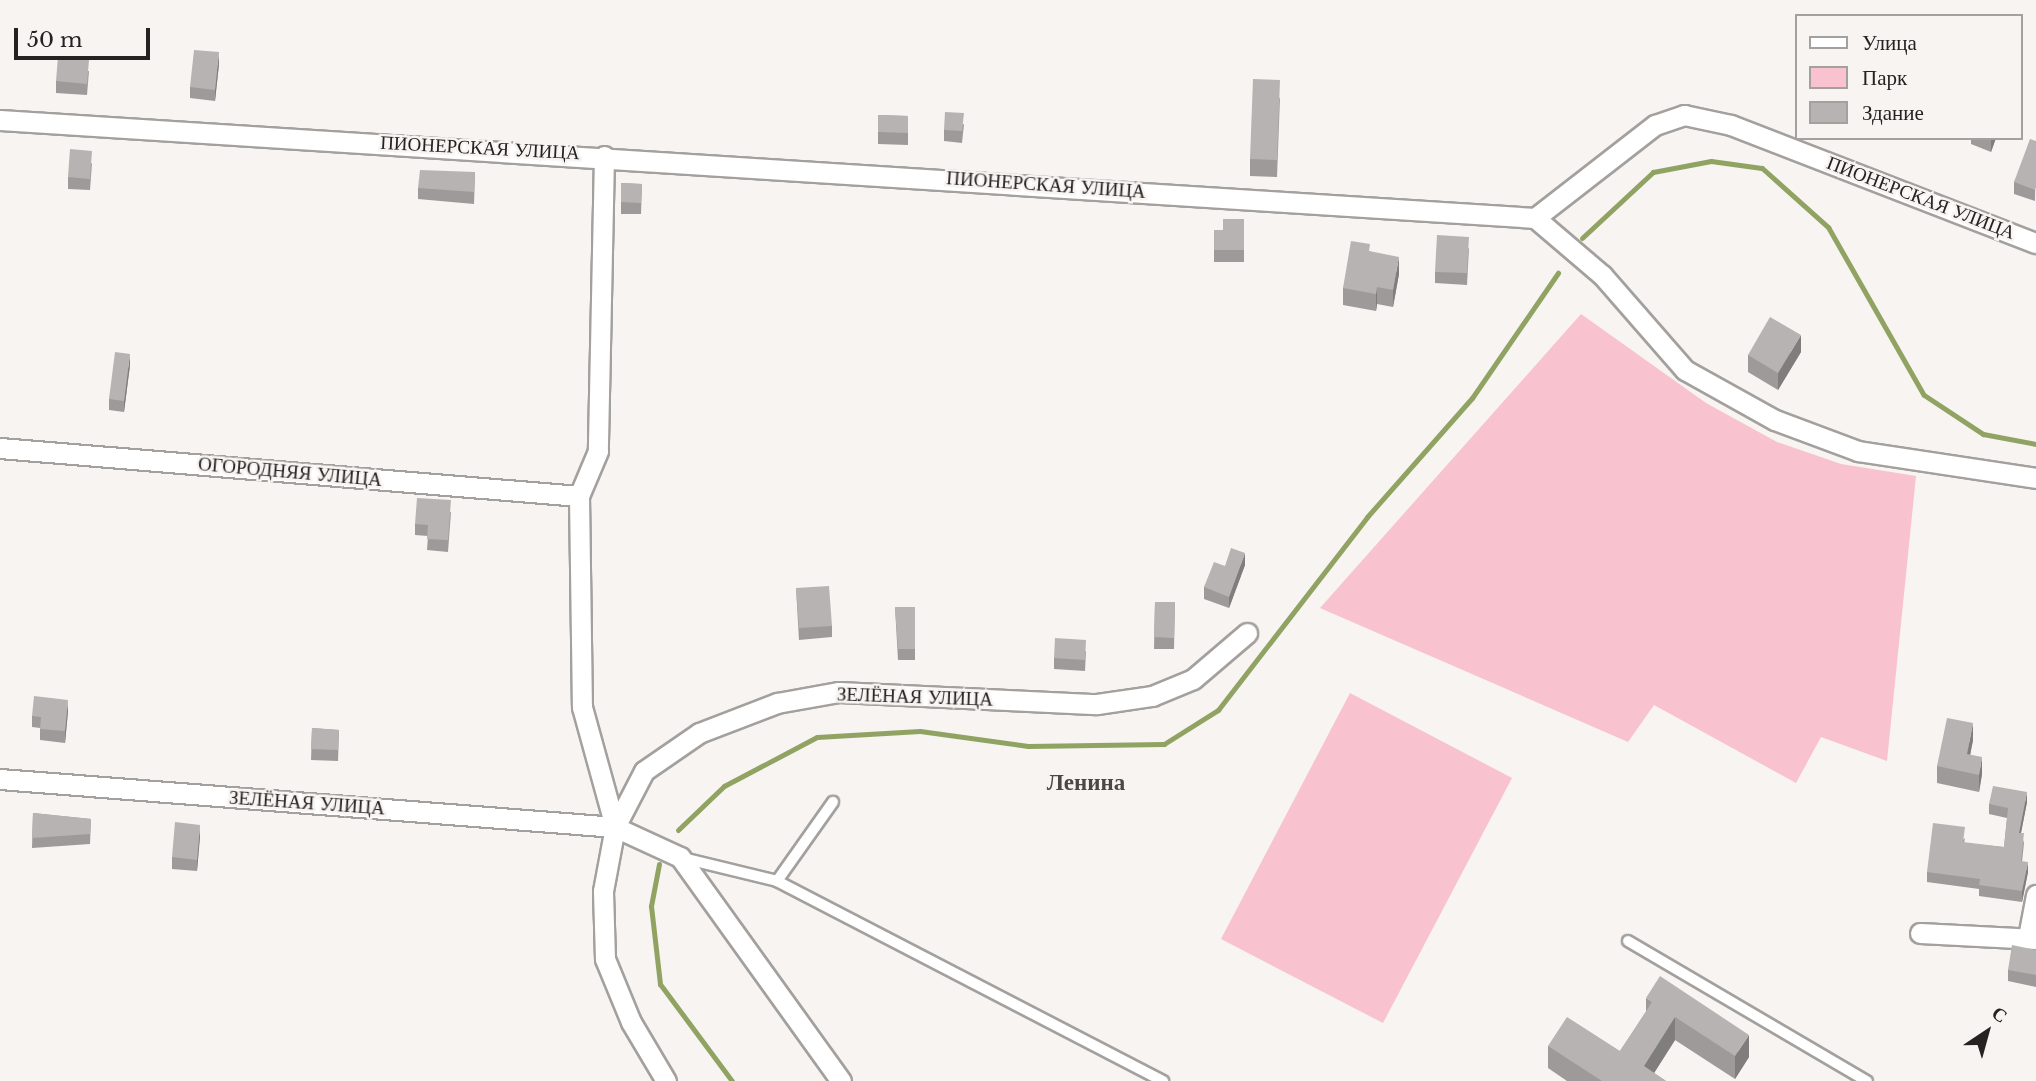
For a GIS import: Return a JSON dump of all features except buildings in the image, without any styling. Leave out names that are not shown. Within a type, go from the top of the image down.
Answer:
[{"type":"street","name":"ПИОНЕРСКАЯ УЛИЦА","points":[[0,120],[604,156],[1535,218],[1655,125],[1684,115],[1731,125],[2036,243]]},
{"type":"street","points":[[604,156],[598,451],[579,496],[582,707],[615,827]]},
{"type":"street","points":[[1535,218],[1602,275],[1685,370],[1775,420],[1858,451],[2036,478]]},
{"type":"street","name":"ОГОРОДНЯЯ УЛИЦА","points":[[0,449],[579,496]]},
{"type":"street","name":"ЗЕЛЁНАЯ УЛИЦА","points":[[666,1081],[631,1022],[604,959],[603,891],[615,827],[644,771],[699,733],[777,703],[839,692],[1097,704],[1152,696],[1193,679],[1247,633]]},
{"type":"street","name":"ЗЕЛЁНАЯ УЛИЦА","points":[[0,779],[615,827],[680,857],[841,1081]]},
{"type":"street","points":[[1920,933],[2032,938],[2036,895]]},
{"type":"lane","points":[[777,881],[833,802]]},
{"type":"lane","points":[[680,857],[777,881],[1163,1081]]},
{"type":"lane","points":[[1628,941],[1867,1081]]},
{"type":"green space","points":[[1581,314],[1706,403],[1777,442],[1841,464],[1916,476],[1887,761],[1821,737],[1796,783],[1654,705],[1628,742],[1320,608]]},
{"type":"green space","points":[[1350,693],[1512,778],[1383,1023],[1221,939]]},
{"type":"waterway","points":[[1582,238],[1653,172],[1711,161],[1762,168],[1828,227],[1924,395],[1983,434],[2036,444]]},
{"type":"waterway","points":[[678,830],[724,786],[817,737],[920,731],[1028,746],[1164,744],[1218,710],[1367,517],[1472,398],[1558,273]]},
{"type":"waterway","points":[[659,864],[651,906],[660,984],[732,1081]]},
{"type":"district","name":"Ленина","points":[[1086,782]]}]
